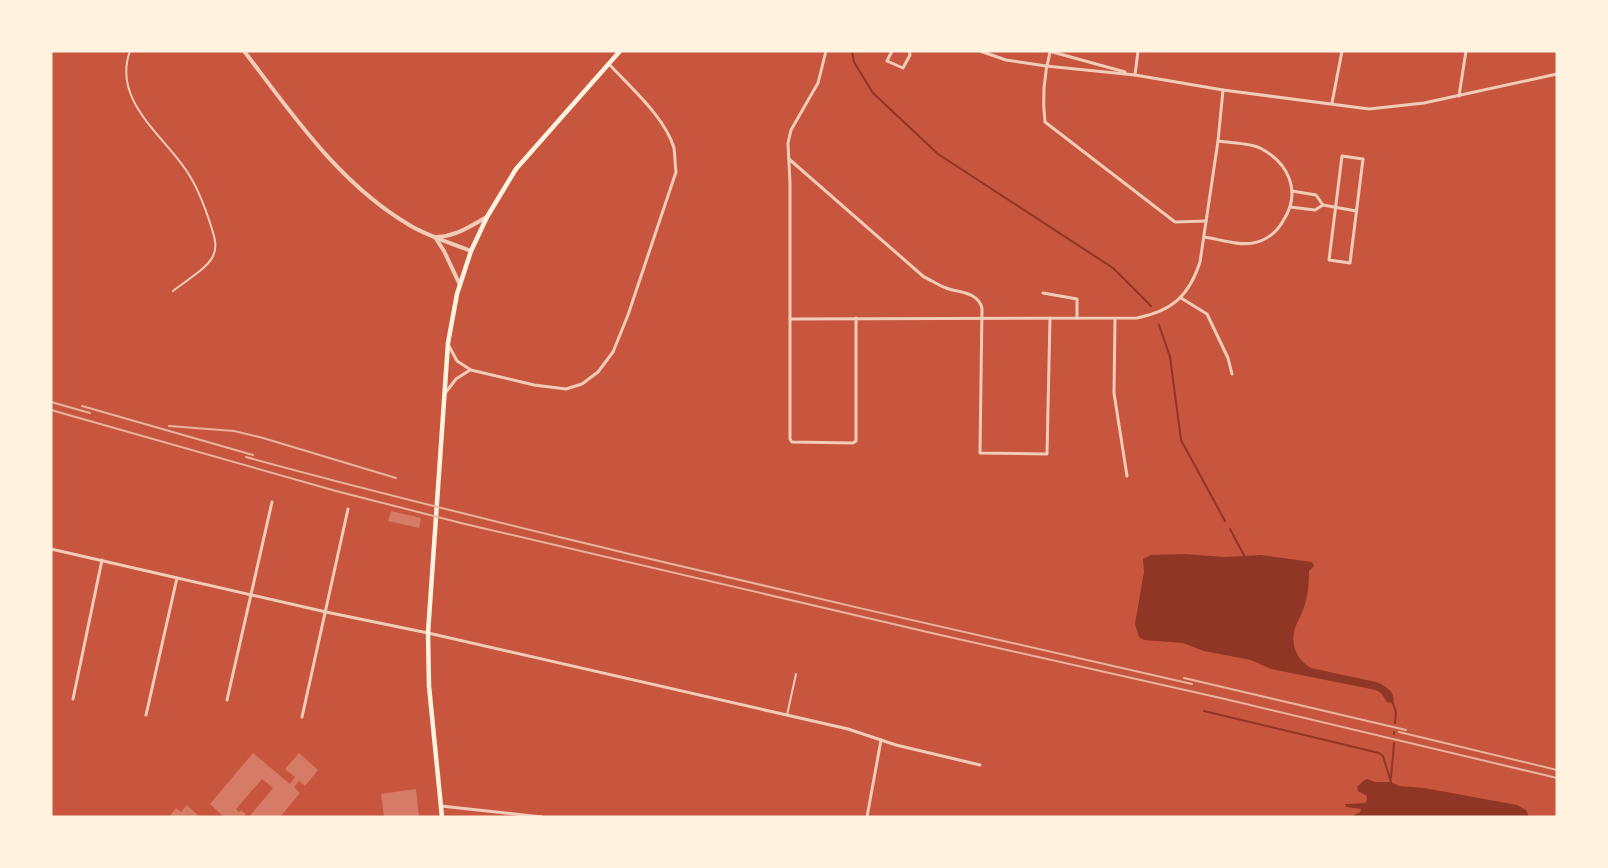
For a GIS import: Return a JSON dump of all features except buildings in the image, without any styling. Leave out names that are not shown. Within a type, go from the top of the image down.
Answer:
[{"type":"main road","points":[[442,817],[429,686],[428,633],[442,452],[448,343],[460,285],[471,251],[487,218],[516,169],[620,51]]},
{"type":"street","points":[[244,51],[324,154],[350,179],[398,218],[435,237],[471,251]]},
{"type":"street","points":[[826,51],[818,83],[791,130],[788,142],[791,441],[853,443],[856,439],[856,318]]},
{"type":"street","points":[[892,51],[887,61],[903,68],[910,54],[909,51]]},
{"type":"street","points":[[980,51],[1006,60],[1046,66],[1135,75],[1223,90],[1369,109],[1424,103],[1557,74]]},
{"type":"street","points":[[1135,75],[1049,51],[1043,106],[1045,122],[1175,222],[1206,221]]},
{"type":"street","points":[[1135,75],[1138,51]]},
{"type":"street","points":[[1332,103],[1342,51]]},
{"type":"street","points":[[1459,96],[1466,51]]},
{"type":"street","points":[[448,343],[457,361],[471,370],[534,385],[558,388],[582,384],[598,372],[613,352],[628,315],[676,172],[674,148],[667,131],[609,64]]},
{"type":"street","points":[[790,318],[1115,319],[1148,316],[1170,307],[1181,298],[1196,274],[1204,237],[1218,141],[1223,90]]},
{"type":"street","points":[[1204,237],[1234,242],[1256,243],[1267,238],[1278,229],[1288,214],[1290,207],[1291,182],[1285,170],[1268,154],[1258,147],[1218,141]]},
{"type":"street","points":[[1342,156],[1363,159],[1350,263],[1329,260],[1335,207],[1342,156]]},
{"type":"street","points":[[789,159],[924,277],[977,299],[982,308],[980,453],[1047,454],[1050,318]]},
{"type":"street","points":[[1292,191],[1316,195],[1323,204],[1356,211]]},
{"type":"street","points":[[1290,207],[1315,210],[1323,204]]},
{"type":"street","points":[[435,237],[448,237],[460,233],[487,218]]},
{"type":"street","points":[[435,237],[460,285]]},
{"type":"street","points":[[1043,293],[1077,299],[1077,318]]},
{"type":"street","points":[[1181,298],[1207,314],[1228,358],[1232,374]]},
{"type":"street","points":[[1115,319],[1114,393],[1127,476]]},
{"type":"street","points":[[446,392],[456,379],[471,370]]},
{"type":"street","points":[[228,700],[272,502]]},
{"type":"street","points":[[302,717],[348,509]]},
{"type":"street","points":[[51,549],[848,729],[896,745],[980,765]]},
{"type":"street","points":[[73,699],[102,560]]},
{"type":"street","points":[[146,715],[177,578]]},
{"type":"street","points":[[867,817],[881,740]]},
{"type":"street","points":[[442,806],[542,817]]},
{"type":"lane","points":[[130,51],[126,74],[130,94],[139,111],[186,171],[205,209],[214,238],[215,250],[211,260],[173,291]]},
{"type":"lane","points":[[787,715],[796,674]]},
{"type":"shaded area","points":[[1184,554],[1225,557],[1261,555],[1312,562],[1314,566],[1309,571],[1306,600],[1295,628],[1293,640],[1298,656],[1311,668],[1376,682],[1391,692],[1394,699],[1393,703],[1387,702],[1381,693],[1376,690],[1271,669],[1251,660],[1204,651],[1183,643],[1144,640],[1139,637],[1135,624],[1144,572],[1143,559],[1151,555]]},
{"type":"shaded area","points":[[1367,779],[1375,782],[1391,782],[1399,786],[1424,788],[1517,805],[1526,810],[1529,817],[1351,817],[1360,812],[1361,809],[1346,807],[1345,804],[1365,803],[1367,796],[1358,791],[1357,787]]},
{"type":"waterway","points":[[852,51],[854,62],[873,93],[938,154],[1113,268],[1151,306]]},
{"type":"waterway","points":[[1159,325],[1170,357],[1181,440],[1225,521]]},
{"type":"waterway","points":[[1230,529],[1246,559]]},
{"type":"waterway","points":[[1392,701],[1396,712],[1395,723]]},
{"type":"waterway","points":[[1204,711],[1379,753],[1383,756],[1391,782]]},
{"type":"waterway","points":[[1391,778],[1394,743]]},
{"type":"railway","points":[[51,402],[90,413]]},
{"type":"railway","points":[[82,406],[253,455]]},
{"type":"railway","points":[[51,410],[336,491],[465,524],[936,634],[1225,699],[1557,778]]},
{"type":"railway","points":[[169,426],[234,431],[396,478]]},
{"type":"railway","points":[[246,457],[388,495],[625,553],[1192,684]]},
{"type":"railway","points":[[1184,678],[1406,730]]},
{"type":"railway","points":[[1399,732],[1557,770]]}]
